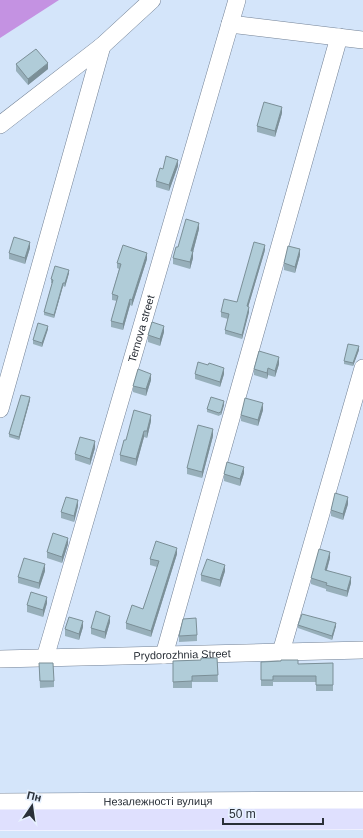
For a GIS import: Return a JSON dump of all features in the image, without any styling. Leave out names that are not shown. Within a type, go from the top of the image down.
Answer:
[{"type":"main road","points":[[0,820],[363,819]]},
{"type":"street","points":[[0,125],[102,46],[152,0]]},
{"type":"street","name":"Ternova street","points":[[45,658],[237,0]]},
{"type":"street","points":[[230,24],[363,40]]},
{"type":"street","points":[[164,655],[339,37]]},
{"type":"street","points":[[0,409],[102,46]]},
{"type":"street","points":[[281,652],[363,368]]},
{"type":"street","name":"Prydorozhnia Street","points":[[0,659],[363,650]]},
{"type":"street","name":"Незалежності вулиця","points":[[0,802],[363,800]]},
{"type":"shaded area","points":[[0,0],[59,0],[0,38]]},
{"type":"building","points":[[36,49],[48,63],[28,79],[16,64]]},
{"type":"building","points":[[264,102],[282,107],[275,131],[257,126]]},
{"type":"building","points":[[166,156],[178,160],[169,185],[156,181],[160,168],[163,169]]},
{"type":"building","points":[[186,219],[199,223],[191,251],[193,251],[190,262],[173,258],[176,247],[178,247]]},
{"type":"building","points":[[14,237],[30,242],[25,258],[9,253]]},
{"type":"building","points":[[254,242],[265,245],[247,306],[249,307],[242,335],[225,330],[229,314],[221,312],[224,299],[237,302]]},
{"type":"building","points":[[123,245],[147,253],[132,300],[130,299],[123,324],[111,321],[118,296],[112,294],[121,264],[117,263]]},
{"type":"building","points":[[288,246],[300,249],[295,267],[284,263]]},
{"type":"building","points":[[55,266],[69,270],[65,283],[63,283],[54,315],[44,312],[53,280],[51,279]]},
{"type":"building","points":[[152,322],[164,326],[160,339],[148,335]]},
{"type":"building","points":[[38,323],[48,326],[42,343],[33,340]]},
{"type":"building","points":[[348,344],[359,346],[353,363],[344,361]]},
{"type":"building","points":[[259,351],[279,357],[275,371],[268,368],[267,373],[254,369]]},
{"type":"building","points":[[198,362],[208,365],[209,363],[224,368],[220,382],[195,374]]},
{"type":"building","points":[[138,369],[151,374],[146,389],[133,386]]},
{"type":"building","points":[[21,395],[30,397],[19,437],[9,434]]},
{"type":"building","points":[[211,397],[224,401],[221,412],[219,413],[207,409]]},
{"type":"building","points":[[245,398],[263,403],[258,420],[241,415]]},
{"type":"building","points":[[134,410],[151,415],[147,431],[144,431],[136,459],[120,455],[124,440],[126,440]]},
{"type":"building","points":[[198,425],[213,429],[202,472],[187,468]]},
{"type":"building","points":[[80,437],[95,441],[90,459],[75,454]]},
{"type":"building","points":[[227,462],[244,467],[240,479],[224,474]]},
{"type":"building","points":[[335,493],[348,497],[343,514],[331,510]]},
{"type":"building","points":[[66,497],[78,500],[74,516],[61,512]]},
{"type":"building","points":[[53,533],[68,538],[62,557],[47,552]]},
{"type":"building","points":[[156,541],[177,548],[151,631],[126,623],[132,605],[143,609],[159,561],[150,559]]},
{"type":"building","points":[[319,549],[330,552],[325,570],[351,577],[347,591],[326,585],[327,583],[311,578]]},
{"type":"building","points":[[24,558],[45,564],[39,583],[18,577]]},
{"type":"building","points":[[207,559],[225,565],[220,580],[201,575]]},
{"type":"building","points":[[31,592],[47,597],[43,610],[27,605]]},
{"type":"building","points":[[96,611],[110,616],[105,632],[91,628]]},
{"type":"building","points":[[302,614],[336,623],[332,636],[298,625]]},
{"type":"building","points":[[69,617],[83,621],[79,634],[65,629]]},
{"type":"building","points":[[196,618],[197,635],[179,636],[183,619]]},
{"type":"building","points":[[201,658],[217,658],[218,675],[192,676],[192,681],[173,682],[173,661],[201,660]]},
{"type":"building","points":[[298,660],[298,664],[333,663],[333,685],[316,685],[316,676],[273,676],[273,680],[261,680],[261,662]]},
{"type":"building","points":[[39,663],[53,663],[54,681],[40,681]]}]
